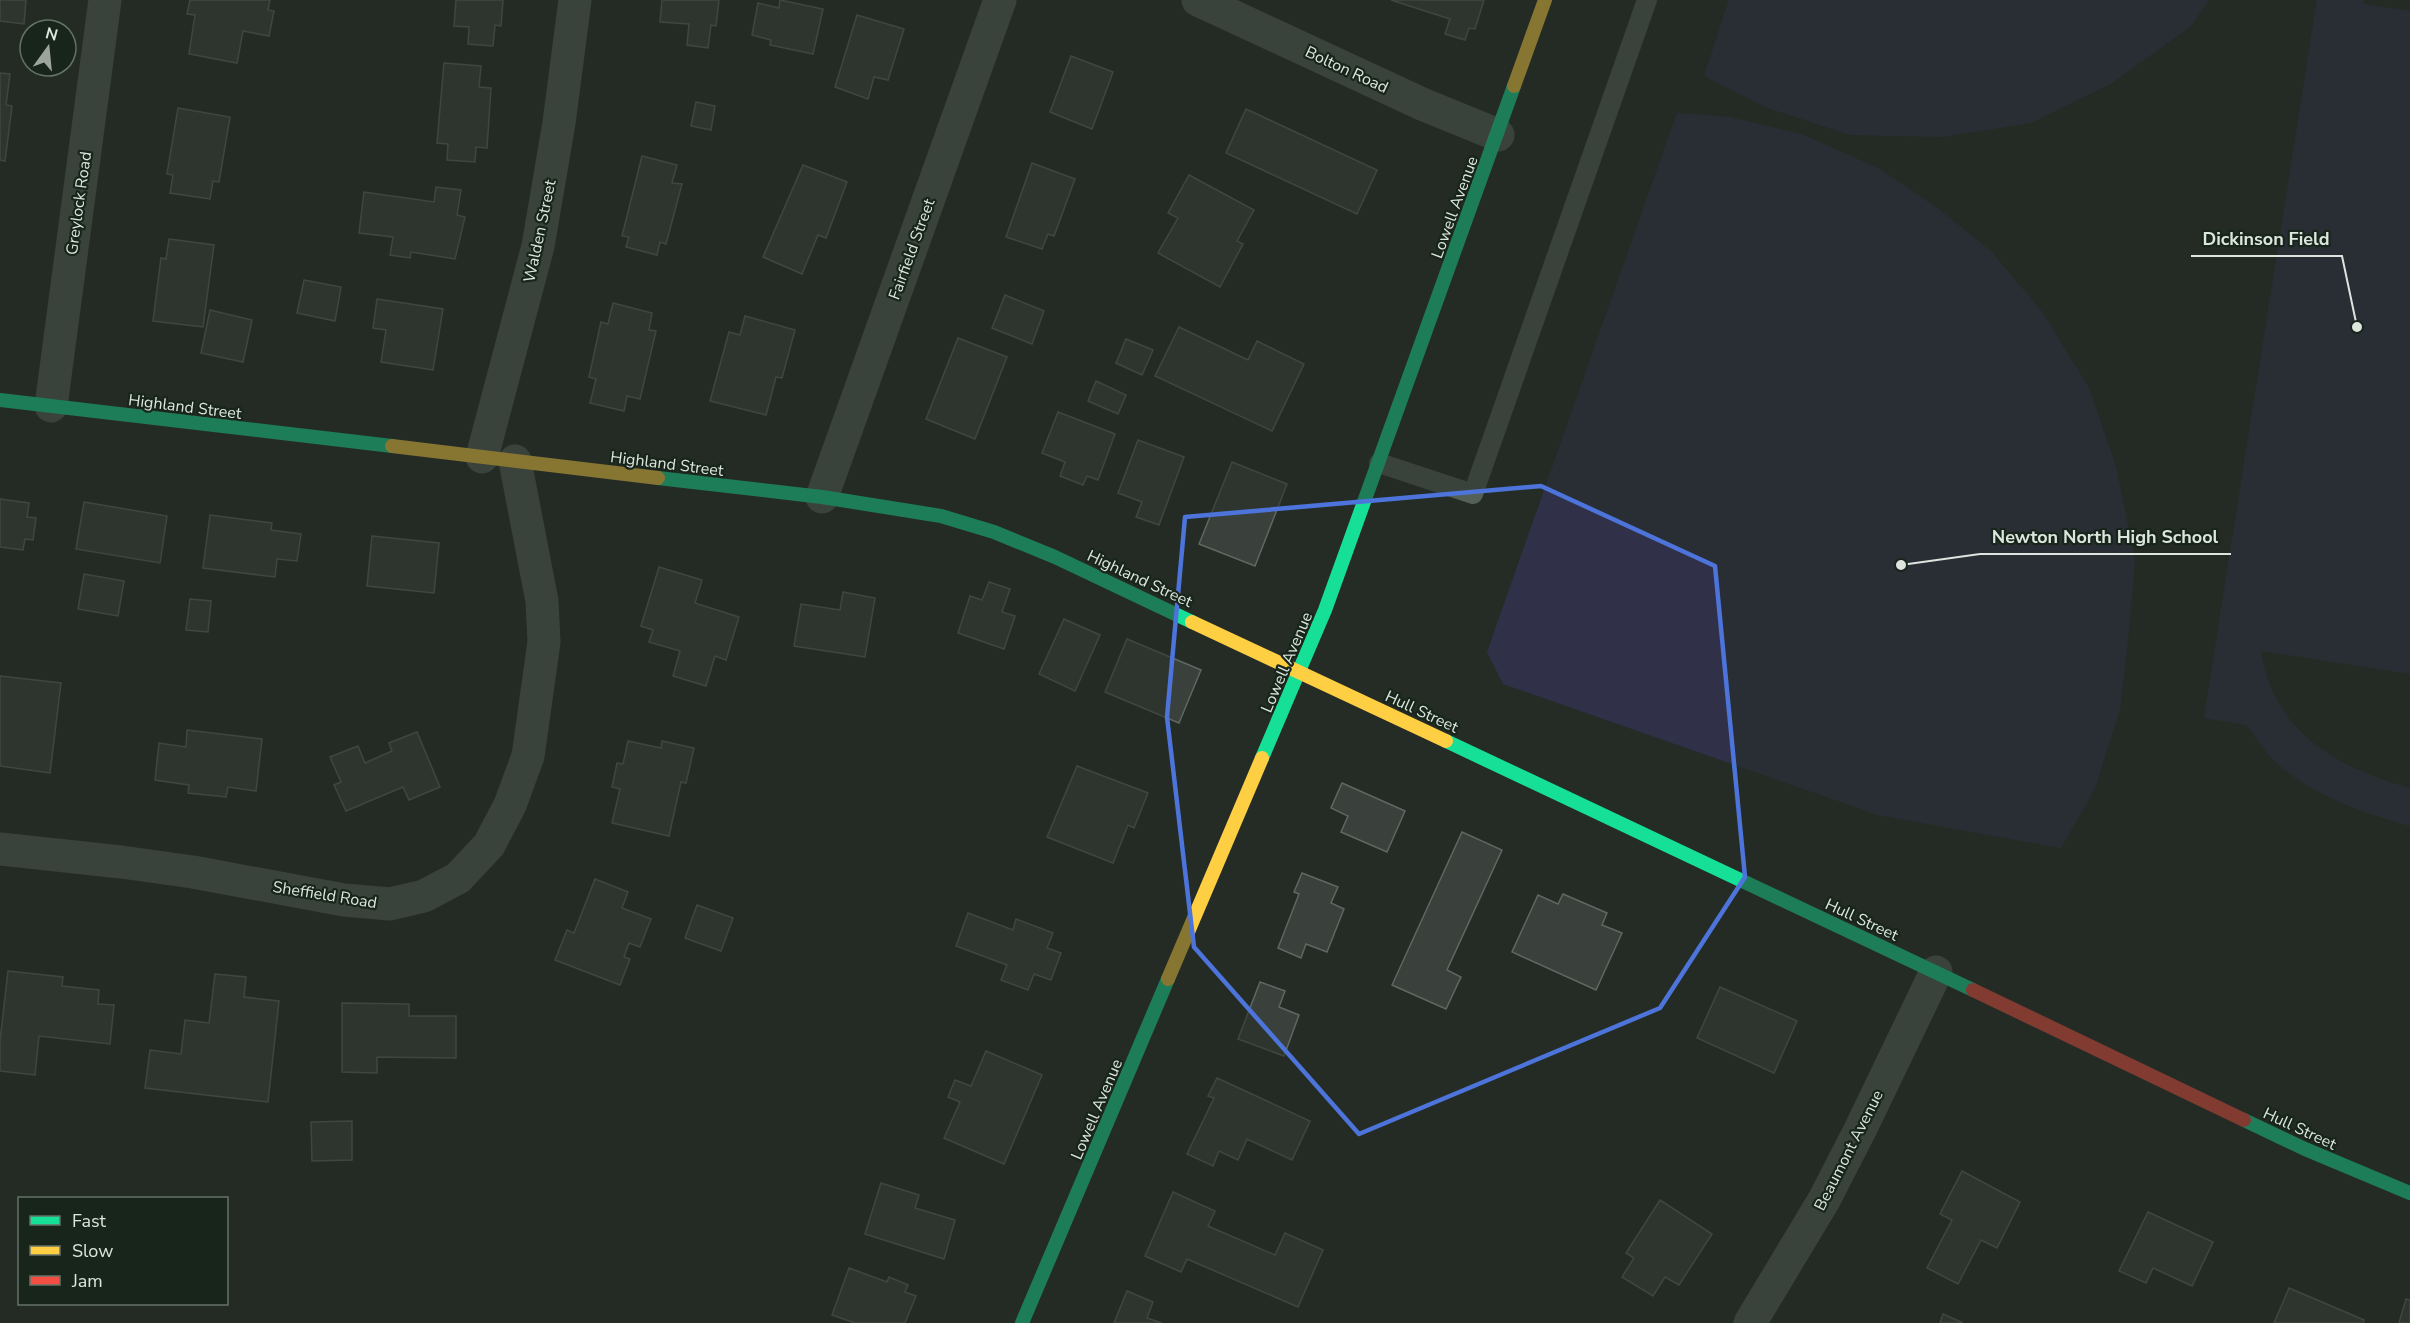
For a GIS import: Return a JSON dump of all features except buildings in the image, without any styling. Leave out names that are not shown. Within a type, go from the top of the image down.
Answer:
[{"type":"street","name":"Greylock Road","points":[[51,406],[105,0]]},
{"type":"street","name":"Walden Street","points":[[482,458],[538,246],[559,123],[575,0]]},
{"type":"street","name":"Fairfield Street","points":[[822,498],[1000,0]]},
{"type":"street","name":"Bolton Road","points":[[1198,0],[1422,104],[1498,135]]},
{"type":"street","name":"Lowell Avenue","points":[[1022,1323],[1325,610],[1545,0]]},
{"type":"street","name":"Highland Street","points":[[0,400],[822,498],[941,516],[994,531],[1055,557],[1300,672]]},
{"type":"street","name":"Sheffield Road","points":[[0,849],[141,865],[344,900],[390,904],[424,896],[458,878],[489,845],[510,805],[528,756],[541,664],[544,642],[543,601],[515,461]]},
{"type":"street","name":"Hull Street","points":[[1300,672],[2305,1149],[2410,1193]]},
{"type":"street","name":"Beaumont Avenue","points":[[1750,1323],[1824,1200],[1936,972]]},
{"type":"lane","points":[[1379,463],[1473,494],[1647,0]]},
{"type":"highlighted area","points":[[1541,486],[1715,566],[1745,877],[1660,1008],[1359,1134],[1194,947],[1167,717],[1185,517]]},
{"type":"shaded area","points":[[1729,0],[2209,0],[2191,26],[2112,83],[2031,123],[1942,137],[1851,135],[1768,108],[1704,76]]},
{"type":"shaded area","points":[[2317,0],[2364,0],[2363,4],[2410,11],[2410,674],[2261,651],[2268,679],[2279,704],[2294,725],[2334,757],[2358,770],[2410,788],[2410,826],[2341,803],[2309,786],[2274,761],[2247,725],[2204,718]]},
{"type":"shaded area","points":[[1677,113],[1729,117],[1801,134],[1880,169],[1937,208],[1991,251],[2042,312],[2089,388],[2116,467],[2135,560],[2120,709],[2095,788],[2061,848],[1878,815],[1503,684],[1487,652]]},
{"type":"traffic: fast","points":[[1262,758],[1325,610],[1514,86]]},
{"type":"traffic: fast","points":[[0,400],[392,446]]},
{"type":"traffic: fast","points":[[658,478],[822,497],[941,516],[994,532],[1055,557],[1192,622]]},
{"type":"traffic: fast","points":[[1446,741],[1973,990]]},
{"type":"traffic: fast","points":[[1022,1323],[1168,979]]},
{"type":"traffic: fast","points":[[2244,1120],[2305,1149],[2410,1193]]},
{"type":"traffic: slow","points":[[1514,86],[1545,0]]},
{"type":"traffic: slow","points":[[392,446],[658,478]]},
{"type":"traffic: slow","points":[[1192,622],[1446,741]]},
{"type":"traffic: slow","points":[[1168,979],[1262,758]]},
{"type":"traffic: jam","points":[[1973,990],[2244,1120]]},
{"type":"place","name":"Dickinson Field","points":[[2357,327]]},
{"type":"place","name":"Newton North High School","points":[[1901,565]]}]
